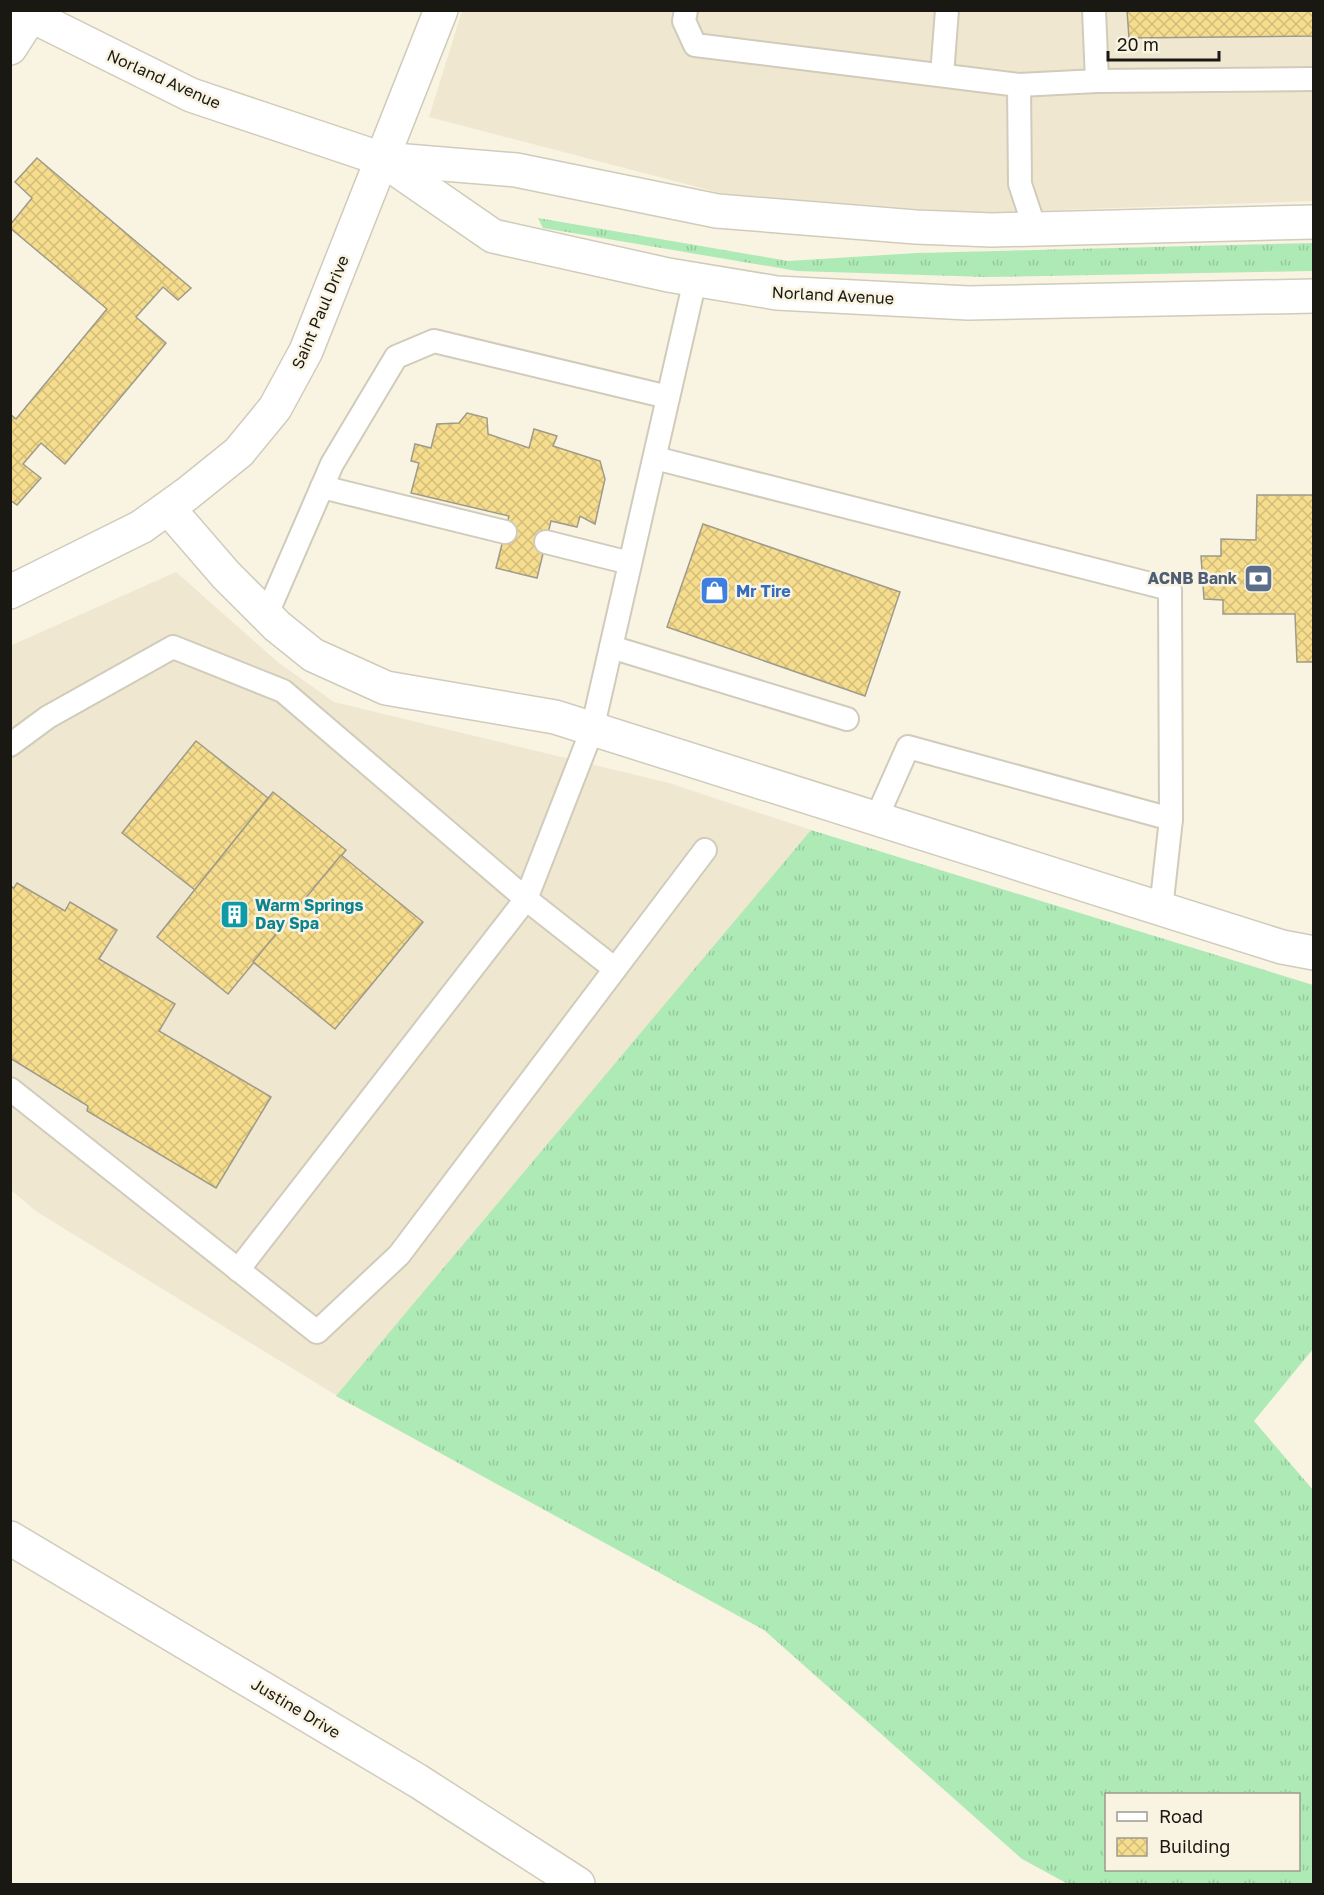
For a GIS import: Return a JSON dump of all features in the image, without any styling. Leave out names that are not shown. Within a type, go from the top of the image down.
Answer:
[{"type":"street","name":"Saint Paul Drive","points":[[10,591],[141,526],[168,508],[239,452],[275,408],[306,351],[441,10]]},
{"type":"street","name":"Norland Avenue","points":[[25,14],[191,94],[382,159],[516,170],[717,211],[916,227],[992,230],[1314,222]]},
{"type":"street","points":[[10,48],[25,14]]},
{"type":"street","name":"Norland Avenue","points":[[382,159],[493,236],[695,280],[777,293],[968,303],[1314,296]]},
{"type":"street","points":[[168,508],[226,575],[266,616],[313,655],[386,688],[555,717],[1161,909],[1282,946],[1314,953]]},
{"type":"street","name":"Justine Drive","points":[[10,1538],[418,1780],[578,1884]]},
{"type":"lane","points":[[686,10],[684,21],[695,45],[1019,85],[1097,81],[1314,79]]},
{"type":"lane","points":[[942,75],[946,10]]},
{"type":"lane","points":[[1094,10],[1097,81]]},
{"type":"lane","points":[[1019,85],[1020,184],[1035,229]]},
{"type":"lane","points":[[238,1270],[526,899],[592,729],[695,280]]},
{"type":"lane","points":[[266,616],[332,464],[396,357],[434,341],[668,397]]},
{"type":"lane","points":[[655,458],[1170,589],[1171,819],[1161,909]]},
{"type":"lane","points":[[322,487],[505,532]]},
{"type":"lane","points":[[546,542],[630,563]]},
{"type":"lane","points":[[10,745],[48,717],[173,647],[283,691],[526,899],[615,969]]},
{"type":"lane","points":[[612,647],[847,718]]},
{"type":"lane","points":[[876,819],[908,747],[1171,819]]},
{"type":"lane","points":[[10,1089],[317,1332],[399,1255],[705,850]]},
{"type":"shaded area","points":[[462,11],[1313,11],[1313,201],[974,213],[724,194],[429,117]]},
{"type":"shaded area","points":[[176,572],[279,663],[334,702],[669,783],[811,830],[352,1405],[37,1212],[11,1190],[10,646]]},
{"type":"green space","points":[[538,218],[788,261],[917,253],[1313,243],[1313,271],[986,277],[797,271],[543,228]]},
{"type":"green space","points":[[811,830],[1313,985],[1313,1349],[1254,1421],[1313,1490],[1313,1884],[1068,1884],[1022,1859],[764,1630],[336,1396]]},
{"type":"building","points":[[1127,10],[1314,10],[1314,36],[1129,38]]},
{"type":"building","points":[[37,158],[191,288],[178,300],[163,287],[136,317],[166,343],[65,464],[41,443],[23,464],[41,478],[17,505],[10,500],[10,414],[16,419],[107,309],[10,228],[32,198],[15,182]]},
{"type":"building","points":[[467,413],[487,418],[488,434],[529,448],[534,429],[557,436],[553,446],[600,461],[605,479],[595,524],[580,516],[577,527],[551,521],[537,578],[496,568],[509,516],[411,493],[419,463],[411,461],[415,444],[431,448],[437,424],[459,423]]},
{"type":"building","name":"ACNB Bank","points":[[1257,495],[1314,495],[1314,662],[1297,662],[1295,614],[1223,614],[1223,600],[1204,599],[1201,556],[1221,556],[1221,539],[1256,540]]},
{"type":"building","points":[[703,524],[900,592],[865,696],[667,627]]},
{"type":"building","points":[[196,741],[268,798],[195,890],[122,833]]},
{"type":"building","name":"Warm Springs Day Spa","points":[[273,792],[346,850],[228,994],[157,937]]},
{"type":"building","points":[[341,855],[423,922],[335,1029],[253,962]]},
{"type":"building","points":[[17,883],[65,911],[70,902],[117,930],[99,959],[175,1004],[159,1031],[271,1097],[216,1188],[87,1111],[88,1106],[10,1058],[10,886],[14,888]]},
{"type":"place","name":"ACNB Bank","points":[[1258,578]]},
{"type":"place","name":"Mr Tire","points":[[715,591]]},
{"type":"place","name":"Warm Springs Day Spa","points":[[234,914]]}]
